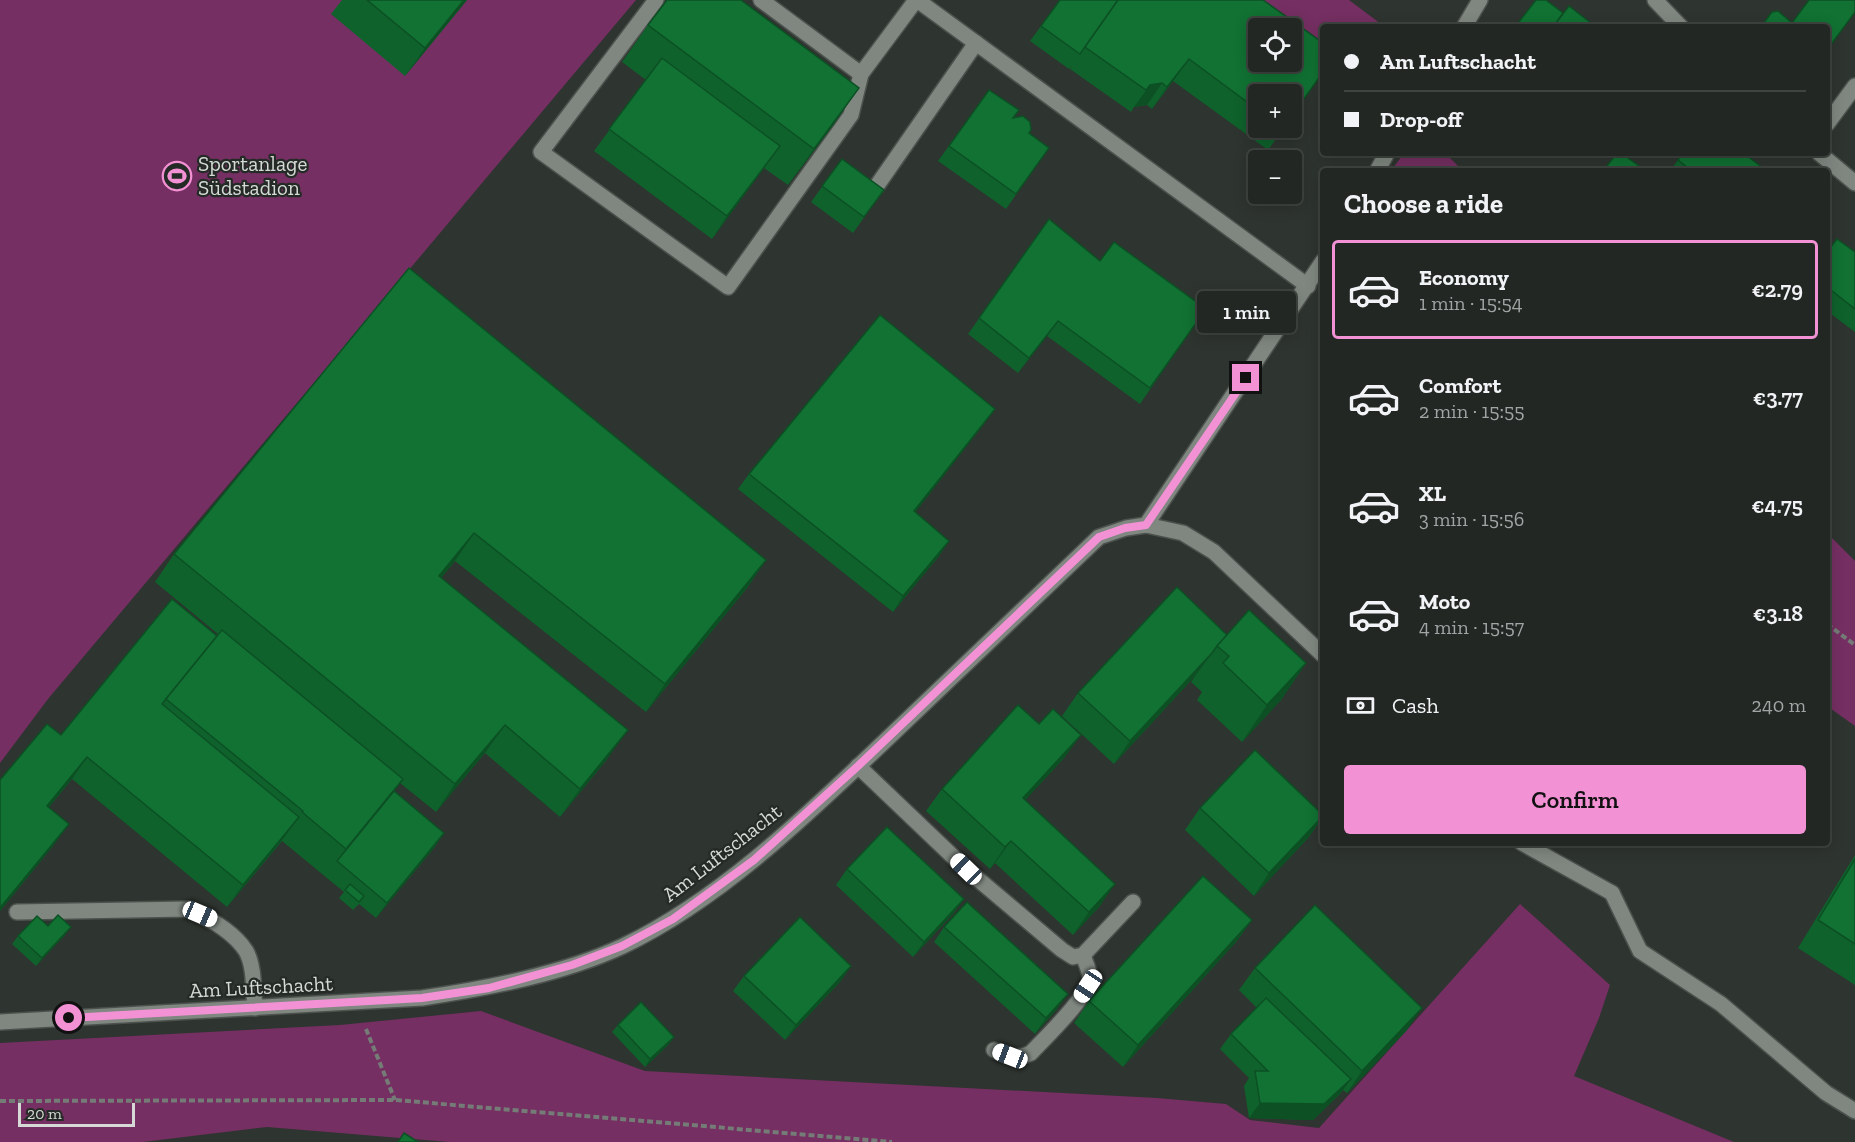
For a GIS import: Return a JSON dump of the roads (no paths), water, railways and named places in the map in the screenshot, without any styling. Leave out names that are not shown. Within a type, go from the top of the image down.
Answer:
[{"type":"street","points":[[656,0],[542,152],[728,287],[851,115],[861,74],[916,0],[1308,286]]},
{"type":"street","points":[[761,0],[861,74]]},
{"type":"street","points":[[1466,24],[1480,0]]},
{"type":"street","points":[[1655,0],[1678,24]]},
{"type":"street","points":[[876,187],[976,43]]},
{"type":"street","points":[[1830,120],[1855,86]]},
{"type":"street","points":[[1823,156],[1855,183]]},
{"type":"street","points":[[1146,525],[1320,266]]},
{"type":"street","name":"Am Luftschacht","points":[[0,1022],[422,998],[489,988],[572,965],[622,946],[673,919],[754,860],[858,766],[1099,537],[1125,528],[1146,525],[1183,533],[1214,552],[1320,652]]},
{"type":"street","points":[[858,766],[966,869],[1073,957],[1083,955],[1133,902]]},
{"type":"street","points":[[1527,846],[1612,893],[1640,951],[1721,1004],[1826,1093],[1855,1110]]},
{"type":"street","points":[[17,912],[188,909],[211,919],[246,951],[251,966],[255,1008]]},
{"type":"street","points":[[994,1050],[1022,1058],[1031,1053],[1078,1001],[1088,986],[1090,977],[1083,955]]},
{"type":"place","name":"Sportanlage Südstadion","points":[[177,176]]}]
